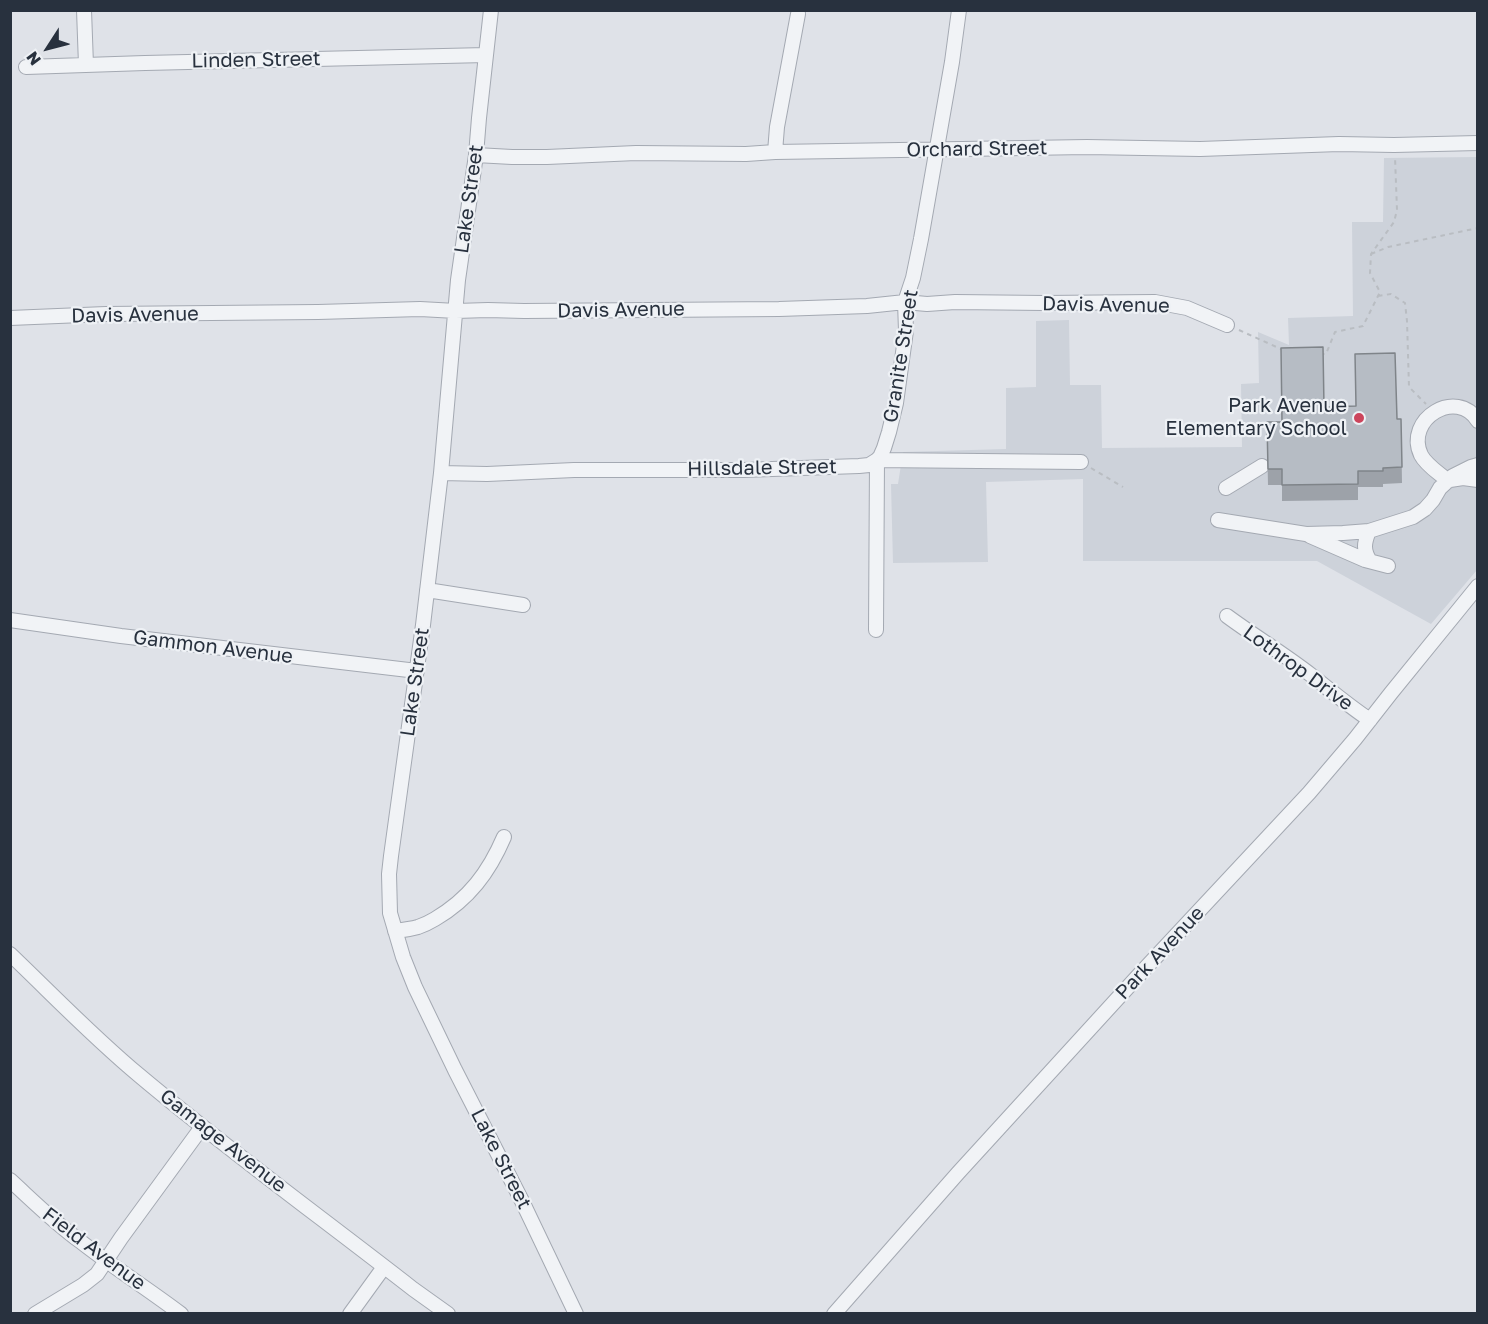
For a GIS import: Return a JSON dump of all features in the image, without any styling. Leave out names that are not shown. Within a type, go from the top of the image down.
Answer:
[{"type":"street","points":[[84,10],[86,65]]},
{"type":"street","name":"Lake Street","points":[[491,10],[476,155],[462,254],[441,473],[389,874],[390,913],[403,957],[430,1018],[576,1314]]},
{"type":"street","name":"Granite Street","points":[[876,630],[877,460],[890,432],[896,403],[906,331],[905,302],[914,278],[959,10]]},
{"type":"street","points":[[775,152],[777,127],[798,14]]},
{"type":"street","name":"Linden Street","points":[[26,67],[486,55]]},
{"type":"street","name":"Orchard Street","points":[[476,155],[535,157],[636,153],[746,154],[1087,147],[1200,149],[1339,144],[1478,143]]},
{"type":"street","name":"Davis Avenue","points":[[10,318],[106,314],[420,309],[456,311],[779,309],[867,306],[905,302],[927,304],[1155,302],[1187,308],[1227,325]]},
{"type":"street","points":[[1448,481],[1421,455],[1417,438],[1422,423],[1433,412],[1448,407],[1462,408],[1474,415],[1478,421]]},
{"type":"street","name":"Hillsdale Street","points":[[441,473],[743,470],[859,466],[874,463],[877,460],[1081,462]]},
{"type":"street","points":[[1218,520],[1306,534],[1369,531],[1413,517],[1425,509],[1440,488],[1453,476],[1478,465]]},
{"type":"street","points":[[1226,488],[1262,466]]},
{"type":"street","points":[[1448,481],[1462,478],[1478,480]]},
{"type":"street","points":[[1369,531],[1364,543],[1365,554],[1370,561]]},
{"type":"street","points":[[1306,534],[1370,561],[1388,566]]},
{"type":"street","name":"Park Avenue","points":[[834,1314],[958,1173],[1309,793],[1478,586]]},
{"type":"street","points":[[427,591],[523,605]]},
{"type":"street","name":"Lothrop Drive","points":[[1227,616],[1284,655],[1370,720]]},
{"type":"street","name":"Gammon Avenue","points":[[10,620],[122,636],[417,671]]},
{"type":"street","points":[[395,931],[424,925],[463,900],[497,854],[504,837]]},
{"type":"street","name":"Gamage Avenue","points":[[10,954],[138,1075],[202,1127],[448,1314]]},
{"type":"street","points":[[35,1314],[97,1274],[202,1127]]},
{"type":"street","name":"Field Avenue","points":[[10,1180],[77,1240],[181,1314]]},
{"type":"street","points":[[350,1314],[384,1267]]},
{"type":"path","points":[[1315,354],[1326,354],[1335,332],[1363,326],[1380,292],[1370,273],[1371,254],[1394,222],[1397,210],[1394,145]]},
{"type":"path","points":[[1371,254],[1388,247],[1478,228]]},
{"type":"path","points":[[1378,297],[1391,294],[1405,303],[1409,387],[1433,412]]},
{"type":"path","points":[[1227,325],[1285,351]]},
{"type":"path","points":[[1081,462],[1123,487]]},
{"type":"shaded area","name":"Park Avenue Elementary School","points":[[1477,157],[1477,570],[1431,624],[1317,561],[1083,561],[1083,479],[986,482],[988,562],[893,563],[891,484],[898,484],[903,452],[1006,449],[1006,388],[1036,387],[1036,321],[1069,320],[1070,385],[1101,385],[1102,448],[1242,447],[1241,384],[1259,383],[1258,332],[1289,345],[1288,318],[1353,316],[1352,222],[1383,222],[1384,158]]},
{"type":"building","points":[[1323,347],[1324,407],[1356,406],[1355,354],[1395,353],[1397,419],[1401,419],[1402,467],[1383,468],[1383,471],[1358,471],[1358,484],[1282,485],[1282,469],[1268,469],[1267,422],[1282,422],[1281,348]]},
{"type":"place","name":"Park Avenue Elementary School","points":[[1359,418]]}]
